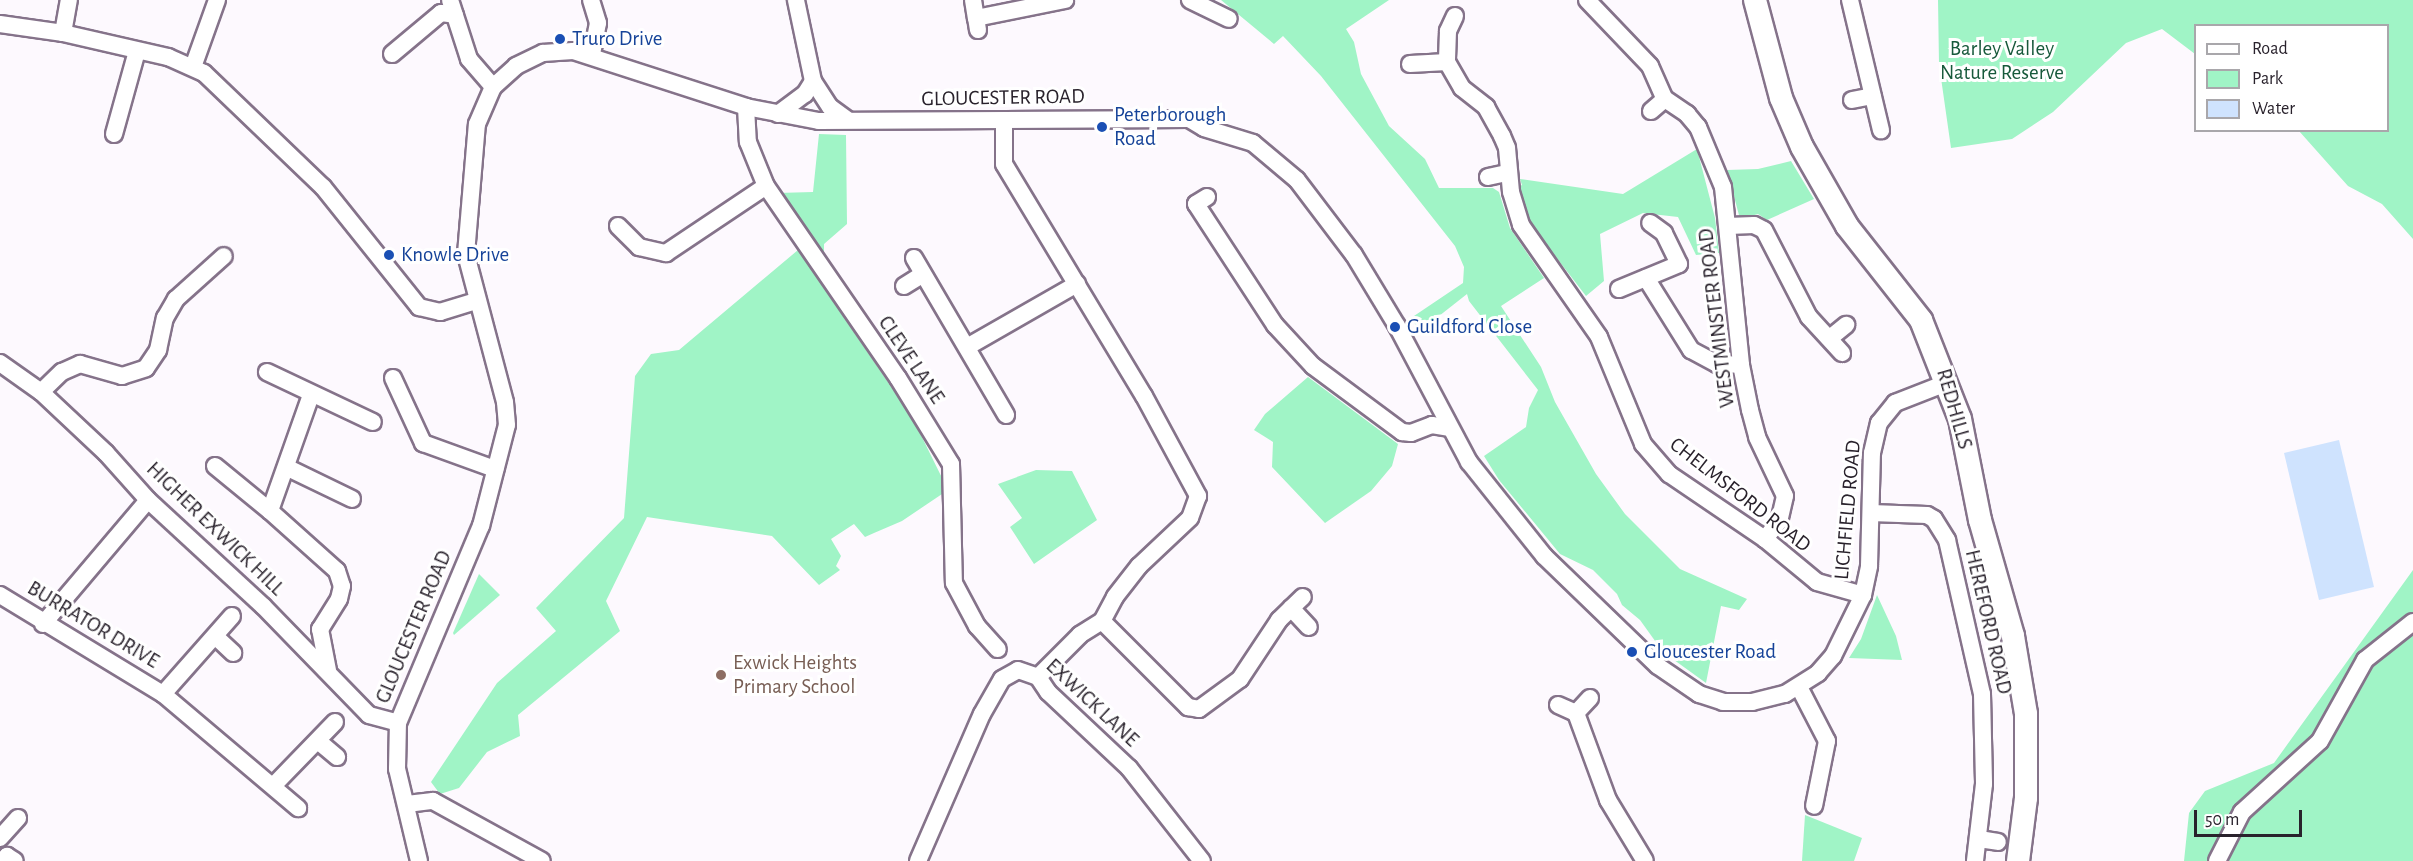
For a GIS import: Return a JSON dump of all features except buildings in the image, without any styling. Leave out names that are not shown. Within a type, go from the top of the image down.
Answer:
[{"type":"street","points":[[63,33],[69,0]]},
{"type":"street","points":[[193,67],[217,0]]},
{"type":"street","points":[[591,0],[598,23],[592,56]]},
{"type":"street","points":[[796,0],[813,81],[830,107],[848,120]]},
{"type":"street","points":[[973,0],[977,24],[1065,0]]},
{"type":"street","points":[[1190,0],[1228,19]]},
{"type":"street","name":"WESTMINSTER ROAD","points":[[1587,0],[1650,66],[1665,99],[1687,114],[1706,142],[1723,187],[1741,365],[1757,437],[1785,496],[1783,513],[1765,539]]},
{"type":"street","name":"REDHILLS","points":[[1755,0],[1781,99],[1802,147],[1847,226],[1922,320],[1960,419],[1980,520],[2021,676],[2028,757],[2018,861]]},
{"type":"street","points":[[1850,0],[1881,130]]},
{"type":"street","points":[[395,47],[441,13],[452,8],[470,59],[493,87]]},
{"type":"street","points":[[1410,64],[1447,62],[1448,31],[1455,16]]},
{"type":"street","points":[[0,24],[63,33],[193,67],[214,80],[323,186],[419,307],[440,312],[476,301]]},
{"type":"street","points":[[114,134],[137,51]]},
{"type":"street","name":"GLOUCESTER ROAD","points":[[419,861],[397,769],[398,723],[481,526],[505,438],[507,412],[476,301],[466,254],[465,227],[477,124],[493,87],[516,66],[543,53],[573,51],[746,107],[778,114],[848,120],[1189,119],[1204,128],[1253,143],[1297,180],[1354,255],[1397,326],[1469,462],[1511,517],[1568,582],[1631,643],[1680,682],[1723,702]]},
{"type":"street","name":"CHELMSFORD ROAD","points":[[1447,62],[1455,93],[1486,107],[1502,136],[1507,148],[1507,173],[1521,225],[1599,337],[1642,444],[1669,474],[1765,539],[1817,582],[1863,595]]},
{"type":"street","points":[[778,114],[806,94],[813,81]]},
{"type":"street","points":[[1852,100],[1873,96]]},
{"type":"street","points":[[1651,111],[1665,99]]},
{"type":"street","name":"CLEVE LANE","points":[[746,107],[748,142],[766,186],[943,447],[952,477],[950,496],[954,583],[977,626],[998,649]]},
{"type":"street","points":[[1004,121],[1004,164],[1077,284],[1198,496],[1190,518],[1139,566],[1102,621],[1080,635],[1038,678]]},
{"type":"street","points":[[1488,177],[1507,173]]},
{"type":"street","points":[[618,226],[639,247],[666,253],[766,186]]},
{"type":"street","points":[[1196,202],[1275,325],[1313,366],[1402,432],[1411,433],[1432,425],[1449,428]]},
{"type":"street","points":[[1619,289],[1679,264],[1664,233],[1650,223]]},
{"type":"street","points":[[1728,226],[1754,225],[1764,230],[1809,317],[1842,353]]},
{"type":"street","points":[[41,392],[62,372],[80,364],[122,376],[146,368],[158,350],[165,318],[176,299],[225,256]]},
{"type":"street","points":[[914,258],[968,347],[989,400],[1006,415]]},
{"type":"street","points":[[904,286],[923,274]]},
{"type":"street","points":[[1646,278],[1691,350],[1717,364],[1741,365]]},
{"type":"street","points":[[968,347],[1077,284]]},
{"type":"street","points":[[1830,338],[1846,325]]},
{"type":"street","name":"HIGHER EXWICK HILL","points":[[0,363],[41,392],[148,500],[328,671],[369,715],[398,723]]},
{"type":"street","points":[[267,372],[311,395],[373,422]]},
{"type":"street","points":[[393,378],[423,443],[495,470]]},
{"type":"street","name":"LICHFIELD ROAD","points":[[1723,702],[1771,699],[1799,687],[1833,656],[1863,595],[1869,566],[1872,453],[1879,423],[1895,403],[1946,383]]},
{"type":"street","points":[[270,511],[288,468],[311,395]]},
{"type":"street","points":[[215,466],[337,571],[342,586],[339,599],[320,629],[328,671]]},
{"type":"street","points":[[288,468],[352,500]]},
{"type":"street","points":[[44,624],[148,500]]},
{"type":"street","name":"HEREFORD ROAD","points":[[1871,513],[1927,515],[1934,519],[1947,540],[1983,694],[1986,748],[1979,839],[1975,861]]},
{"type":"street","name":"BURRATOR DRIVE","points":[[0,595],[44,624],[163,694],[298,808]]},
{"type":"street","points":[[1102,621],[1188,707],[1199,709],[1212,703],[1249,670],[1275,626],[1297,603],[1309,627]]},
{"type":"street","name":"BURRATOR DRIVE","points":[[163,694],[232,616]]},
{"type":"street","points":[[2217,861],[2242,812],[2320,741],[2365,660],[2413,622]]},
{"type":"street","points":[[215,636],[233,653]]},
{"type":"street","name":"EXWICK LANE","points":[[918,861],[1002,680],[1018,670],[1038,678],[1048,692],[1129,768],[1202,861]]},
{"type":"street","points":[[1799,687],[1827,741],[1828,784],[1814,806]]},
{"type":"street","points":[[1576,712],[1590,698]]},
{"type":"street","points":[[1558,705],[1576,712],[1608,800],[1645,861]]},
{"type":"street","points":[[273,786],[335,723]]},
{"type":"street","points":[[318,741],[337,758]]},
{"type":"street","points":[[407,804],[433,801],[542,861]]},
{"type":"street","points":[[0,838],[18,818]]},
{"type":"street","points":[[1979,839],[1998,842]]},
{"type":"green space","points":[[1221,0],[1389,0],[1346,29],[1354,42],[1361,74],[1389,126],[1425,159],[1439,188],[1493,188],[1499,192],[1510,228],[1544,278],[1501,306],[1541,367],[1555,402],[1596,474],[1625,514],[1680,569],[1747,599],[1739,610],[1721,606],[1706,683],[1663,652],[1640,620],[1622,605],[1617,594],[1593,570],[1560,554],[1499,480],[1484,456],[1526,427],[1529,408],[1538,390],[1469,301],[1467,294],[1420,331],[1411,318],[1463,283],[1464,267],[1455,246],[1321,76],[1283,36],[1274,44]]},
{"type":"green space","name":"Barley Valley Nature Reserve","points":[[1938,0],[2413,0],[2413,239],[2382,204],[2348,186],[2300,132],[2389,132],[2389,24],[2194,24],[2194,53],[2162,29],[2126,43],[2053,112],[2012,139],[1951,148],[1939,64]]},
{"type":"green space","points":[[819,134],[846,135],[847,224],[824,244],[824,263],[777,193],[813,192]]},
{"type":"green space","points":[[1697,149],[1715,218],[1719,253],[1696,255],[1678,217],[1643,213],[1600,234],[1604,281],[1586,296],[1532,226],[1518,187],[1522,185],[1520,179],[1623,194]]},
{"type":"green space","points":[[1791,161],[1814,199],[1767,220],[1758,214],[1740,219],[1727,170],[1758,169]]},
{"type":"green space","points":[[798,250],[913,419],[948,490],[902,521],[865,537],[854,524],[831,539],[841,556],[836,566],[840,570],[819,585],[772,536],[647,517],[606,601],[620,631],[518,715],[520,736],[487,752],[459,788],[440,794],[431,782],[497,683],[556,631],[536,608],[624,518],[635,376],[651,354],[679,350]]},
{"type":"green space","points":[[1308,377],[1398,444],[1392,466],[1371,491],[1325,523],[1272,467],[1273,442],[1254,430],[1265,414]]},
{"type":"green space","points":[[1036,470],[1072,471],[1097,520],[1034,564],[1010,527],[1022,518],[998,484]]},
{"type":"green space","points":[[2413,570],[2413,861],[2184,861],[2189,813],[2205,791],[2274,763]]},
{"type":"green space","points":[[479,574],[500,595],[454,635],[453,633]]},
{"type":"green space","points":[[1877,595],[1896,636],[1902,660],[1849,658],[1861,639]]},
{"type":"green space","points":[[1805,815],[1862,838],[1854,861],[1802,861]]},
{"type":"water","points":[[2339,440],[2374,587],[2319,600],[2284,453]]},
{"type":"place","name":"Truro Drive","points":[[560,39]]},
{"type":"place","name":"Peterborough Road","points":[[1102,127]]},
{"type":"place","name":"Knowle Drive","points":[[389,255]]},
{"type":"place","name":"Guildford Close","points":[[1395,327]]},
{"type":"place","name":"Gloucester Road","points":[[1632,652]]},
{"type":"place","name":"Exwick Heights Primary School","points":[[721,675]]}]
